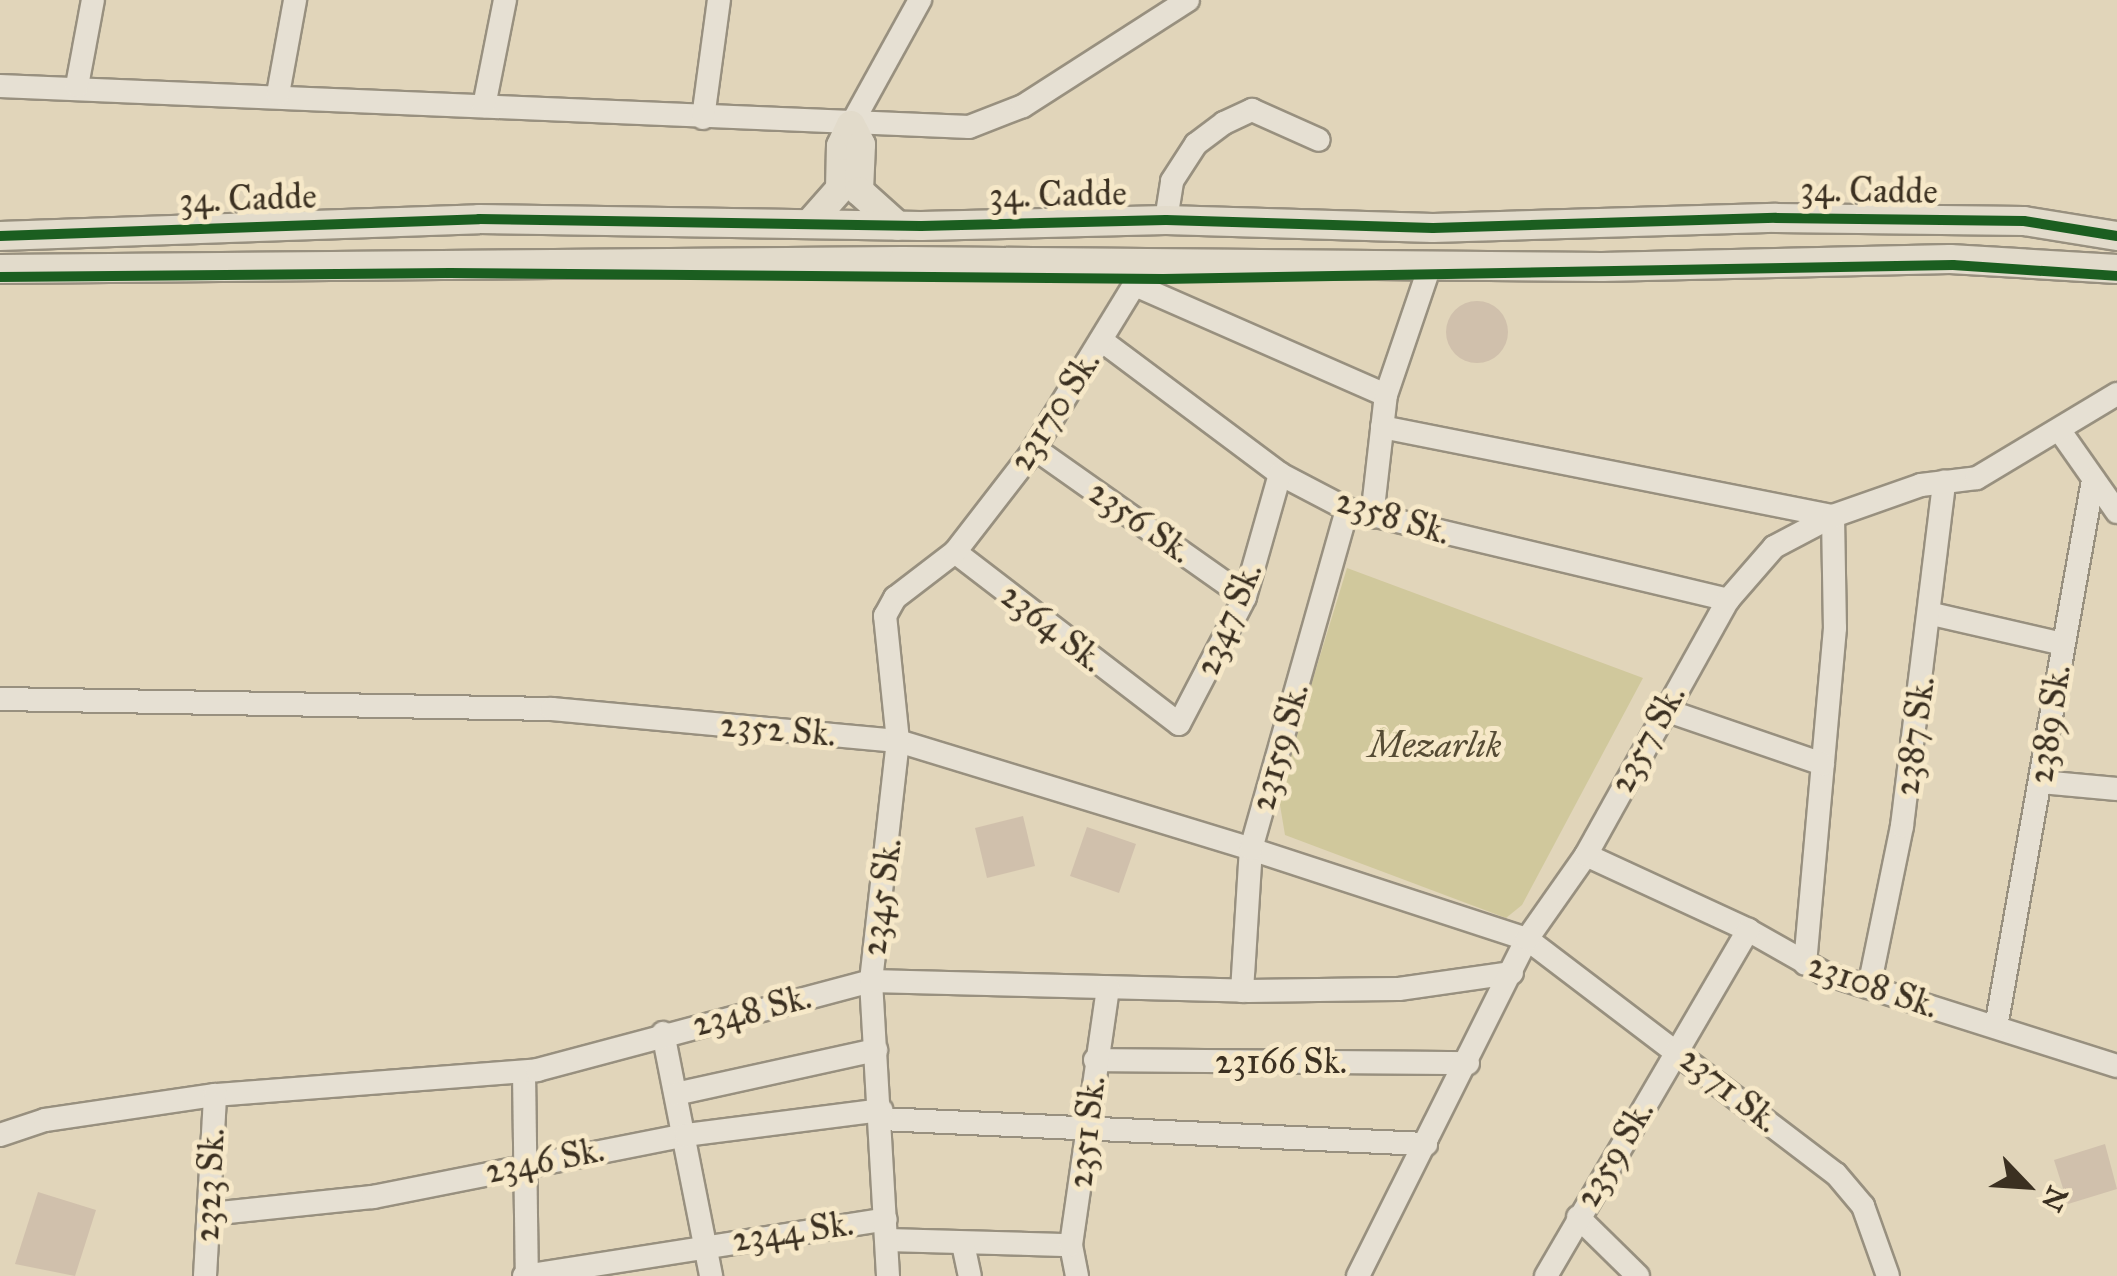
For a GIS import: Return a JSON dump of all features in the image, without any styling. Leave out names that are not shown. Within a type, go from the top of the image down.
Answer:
[{"type":"main road","points":[[810,224],[850,190],[861,145],[851,124]]},
{"type":"main road","points":[[850,190],[898,226]]},
{"type":"main road","name":"34. Cadde","points":[[0,236],[479,219],[898,226],[1166,220],[1433,228],[1776,218],[2005,221],[2117,236]]},
{"type":"main road","name":"34. Cadde","points":[[0,269],[1140,274],[1950,259],[2117,269]]},
{"type":"street","points":[[77,86],[93,0]]},
{"type":"street","points":[[278,94],[295,0]]},
{"type":"street","points":[[484,106],[505,0]]},
{"type":"street","points":[[703,118],[719,0]]},
{"type":"street","points":[[851,124],[920,0]]},
{"type":"street","points":[[0,86],[278,94],[703,118],[968,127],[1023,106],[1188,0]]},
{"type":"street","points":[[1166,220],[1172,181],[1196,144],[1224,123],[1252,110],[1319,140]]},
{"type":"street","points":[[1372,517],[1386,396],[1430,266]]},
{"type":"street","points":[[1140,274],[1386,396]]},
{"type":"street","name":"23170 Sk.","points":[[956,552],[1034,448],[1140,274]]},
{"type":"street","name":"2358 Sk.","points":[[1100,340],[1280,474],[1347,509],[1728,600]]},
{"type":"street","name":"2357 Sk.","points":[[1358,1276],[1527,940],[1586,855],[1662,709],[1728,600],[1774,548],[1832,516],[1944,482],[1976,478],[2115,400]]},
{"type":"street","points":[[1382,427],[1832,516],[1835,628],[1805,964]]},
{"type":"street","points":[[2060,430],[2117,512]]},
{"type":"street","name":"2356 Sk.","points":[[1034,448],[1245,597]]},
{"type":"street","name":"2347 Sk.","points":[[1148,704],[1179,724],[1245,597],[1280,474]]},
{"type":"street","name":"2389 Sk.","points":[[1996,1027],[2093,480]]},
{"type":"street","name":"2387 Sk.","points":[[1869,987],[1902,826],[1932,614],[1944,482]]},
{"type":"street","name":"23159 Sk.","points":[[1242,991],[1252,849],[1347,509]]},
{"type":"street","name":"2364 Sk.","points":[[956,552],[1148,704]]},
{"type":"street","name":"2345 Sk.","points":[[888,1276],[871,981],[898,742],[885,616],[895,598],[956,552]]},
{"type":"street","points":[[1932,614],[2063,644]]},
{"type":"street","name":"2352 Sk.","points":[[0,698],[552,709],[898,742],[1252,849],[1527,940]]},
{"type":"street","points":[[1662,709],[1823,764]]},
{"type":"street","points":[[2041,782],[2117,789]]},
{"type":"street","name":"23108 Sk.","points":[[1586,855],[1748,930],[1805,964],[2117,1066]]},
{"type":"street","name":"2359 Sk.","points":[[1546,1276],[1748,930]]},
{"type":"street","name":"2371 Sk.","points":[[1527,940],[1677,1049],[1836,1174],[1864,1206],[1888,1276]]},
{"type":"street","name":"2348 Sk.","points":[[0,1134],[44,1120],[214,1095],[524,1072],[871,981],[1242,991],[1400,988],[1512,972]]},
{"type":"street","name":"2351 Sk.","points":[[1077,1276],[1071,1245],[1108,988]]},
{"type":"street","points":[[663,1033],[711,1276]]},
{"type":"street","points":[[676,1094],[876,1050]]},
{"type":"street","name":"23166 Sk.","points":[[1095,1060],[1468,1063]]},
{"type":"street","points":[[524,1072],[521,1164],[526,1276]]},
{"type":"street","name":"2323 Sk.","points":[[206,1276],[214,1095]]},
{"type":"street","name":"2346 Sk.","points":[[210,1214],[374,1197],[521,1164],[686,1135],[881,1114],[1426,1144]]},
{"type":"street","points":[[1578,1217],[1638,1276]]},
{"type":"street","name":"2344 Sk.","points":[[526,1276],[652,1266],[704,1245],[886,1229],[963,1244],[1071,1245]]},
{"type":"street","points":[[963,1244],[970,1276]]},
{"type":"green space","name":"Mezarlık","points":[[1347,568],[1643,678],[1522,905],[1506,918],[1285,835],[1278,793]]},
{"type":"building","points":[[1477,301],[1499,310],[1508,332],[1499,354],[1477,363],[1455,354],[1446,332],[1455,310]]},
{"type":"building","points":[[1023,816],[1035,866],[987,878],[975,828]]},
{"type":"building","points":[[1087,827],[1136,844],[1119,893],[1070,876]]},
{"type":"building","points":[[2105,1144],[2117,1189],[2068,1204],[2054,1160]]},
{"type":"building","points":[[38,1192],[96,1210],[75,1276],[15,1264]]},
{"type":"cycle path","points":[[0,236],[479,219],[921,226],[1166,220],[1433,228],[1776,218],[2024,221],[2117,236]]},
{"type":"cycle path","points":[[0,277],[450,273],[1163,279],[1953,265],[2117,276]]}]
